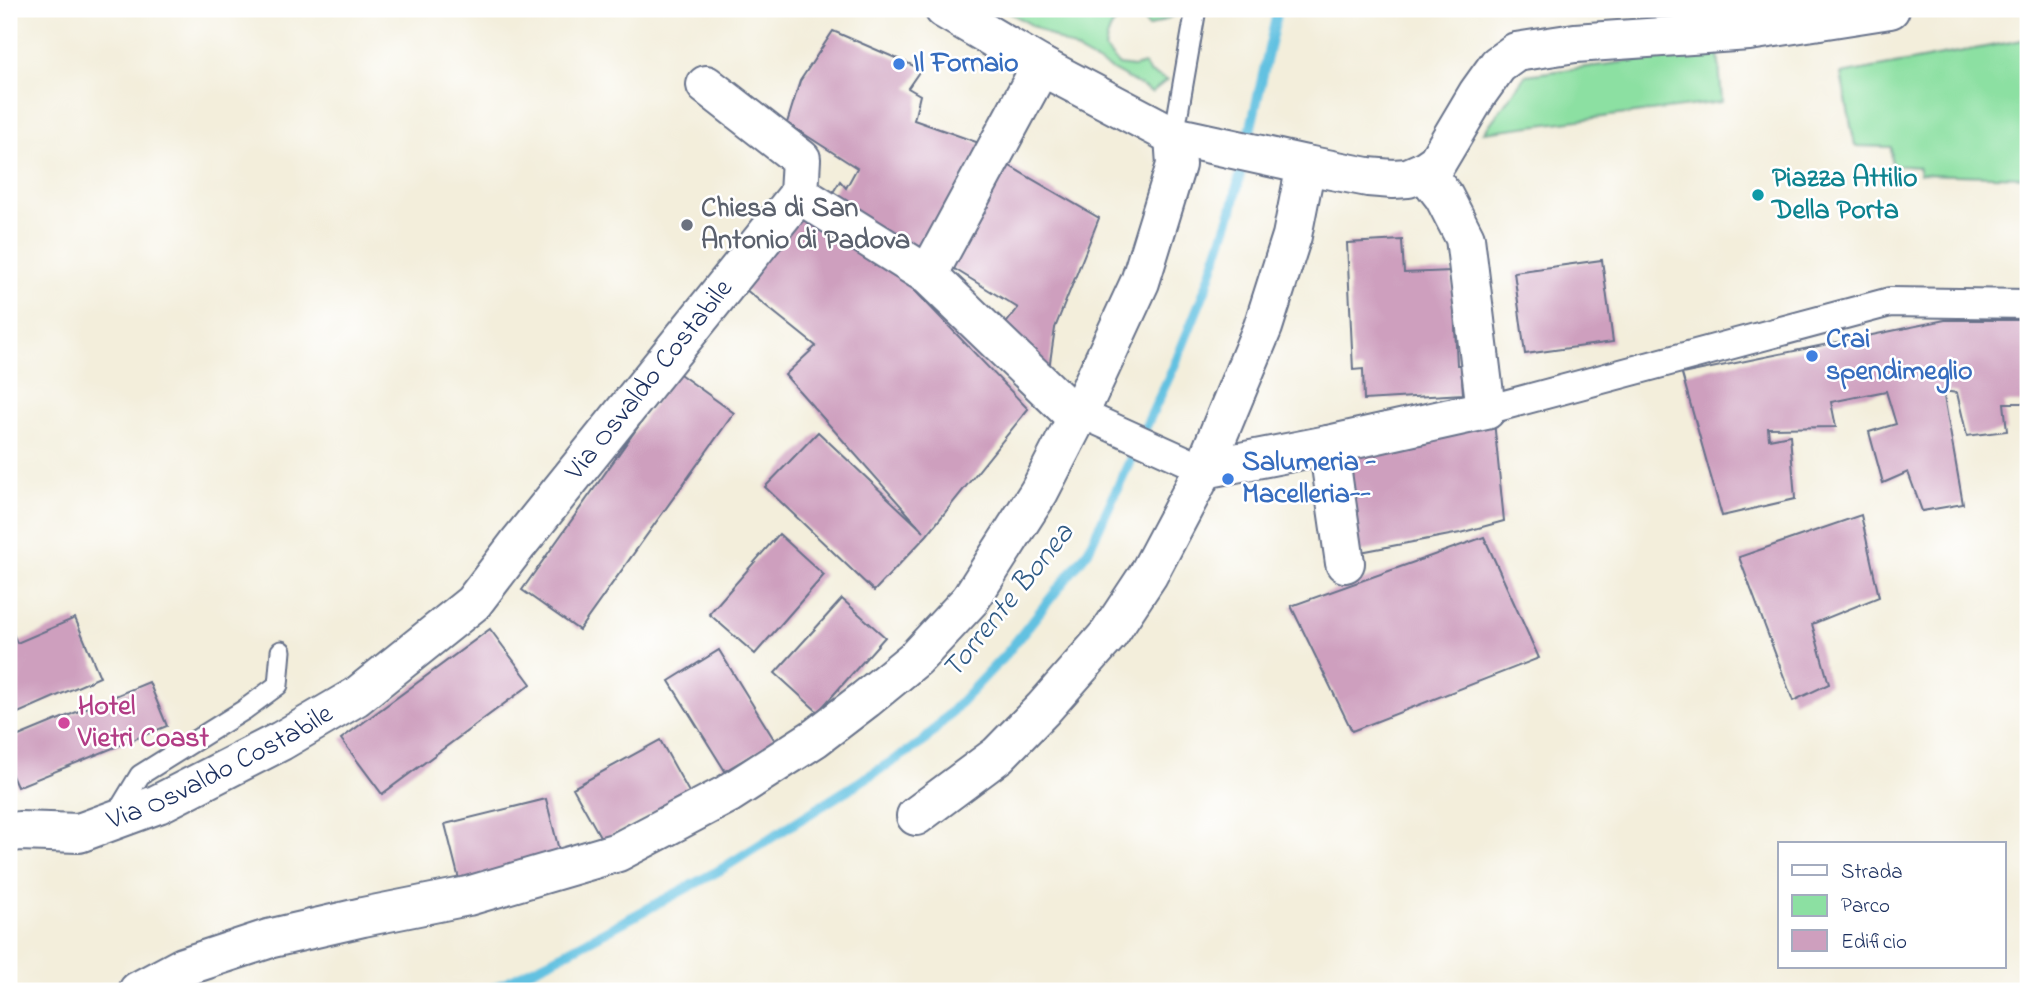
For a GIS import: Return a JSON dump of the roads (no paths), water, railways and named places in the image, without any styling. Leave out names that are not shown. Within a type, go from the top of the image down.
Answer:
[{"type":"street","points":[[944,9],[1041,66],[1174,136],[1306,165],[1393,179],[1408,178],[1437,162],[1498,65],[1516,52],[1748,20],[1890,9]]},
{"type":"street","points":[[928,275],[1041,66]]},
{"type":"street","points":[[706,85],[801,159],[799,194],[928,275],[1077,415],[1205,469],[1486,410],[1890,302],[2028,304]]},
{"type":"street","points":[[138,991],[183,967],[268,939],[468,896],[618,852],[728,794],[815,738],[916,658],[970,600],[1039,492],[1140,282],[1176,165],[1174,136]]},
{"type":"street","points":[[916,816],[998,755],[1043,709],[1101,643],[1148,575],[1205,469],[1263,327],[1292,236],[1306,165]]},
{"type":"street","points":[[1424,171],[1444,197],[1465,238],[1486,410]]},
{"type":"street","name":"Via Osvaldo Costabile","points":[[9,833],[79,833],[170,798],[281,741],[356,697],[473,603],[517,544],[799,194]]},
{"type":"street","points":[[1328,445],[1345,563]]},
{"type":"lane","points":[[1174,136],[1196,9]]},
{"type":"lane","points":[[111,821],[139,775],[244,710],[278,685],[281,651]]},
{"type":"waterway","name":"Torrente Bonea","points":[[488,991],[552,960],[720,870],[923,742],[1007,653],[1088,551],[1175,364],[1207,285],[1232,210],[1278,9]]},
{"type":"place","name":"Il Fornaio","points":[[899,64]]},
{"type":"place","name":"Piazza Attilio Della Porta","points":[[1758,195]]},
{"type":"place","name":"Chiesa di San Antonio di Padova","points":[[687,225]]},
{"type":"place","name":"Crai spendimeglio","points":[[1812,356]]},
{"type":"place","name":"Salumeria - Macelleria--","points":[[1228,479]]},
{"type":"place","name":"Hotel Vietri Coast","points":[[64,723]]}]
